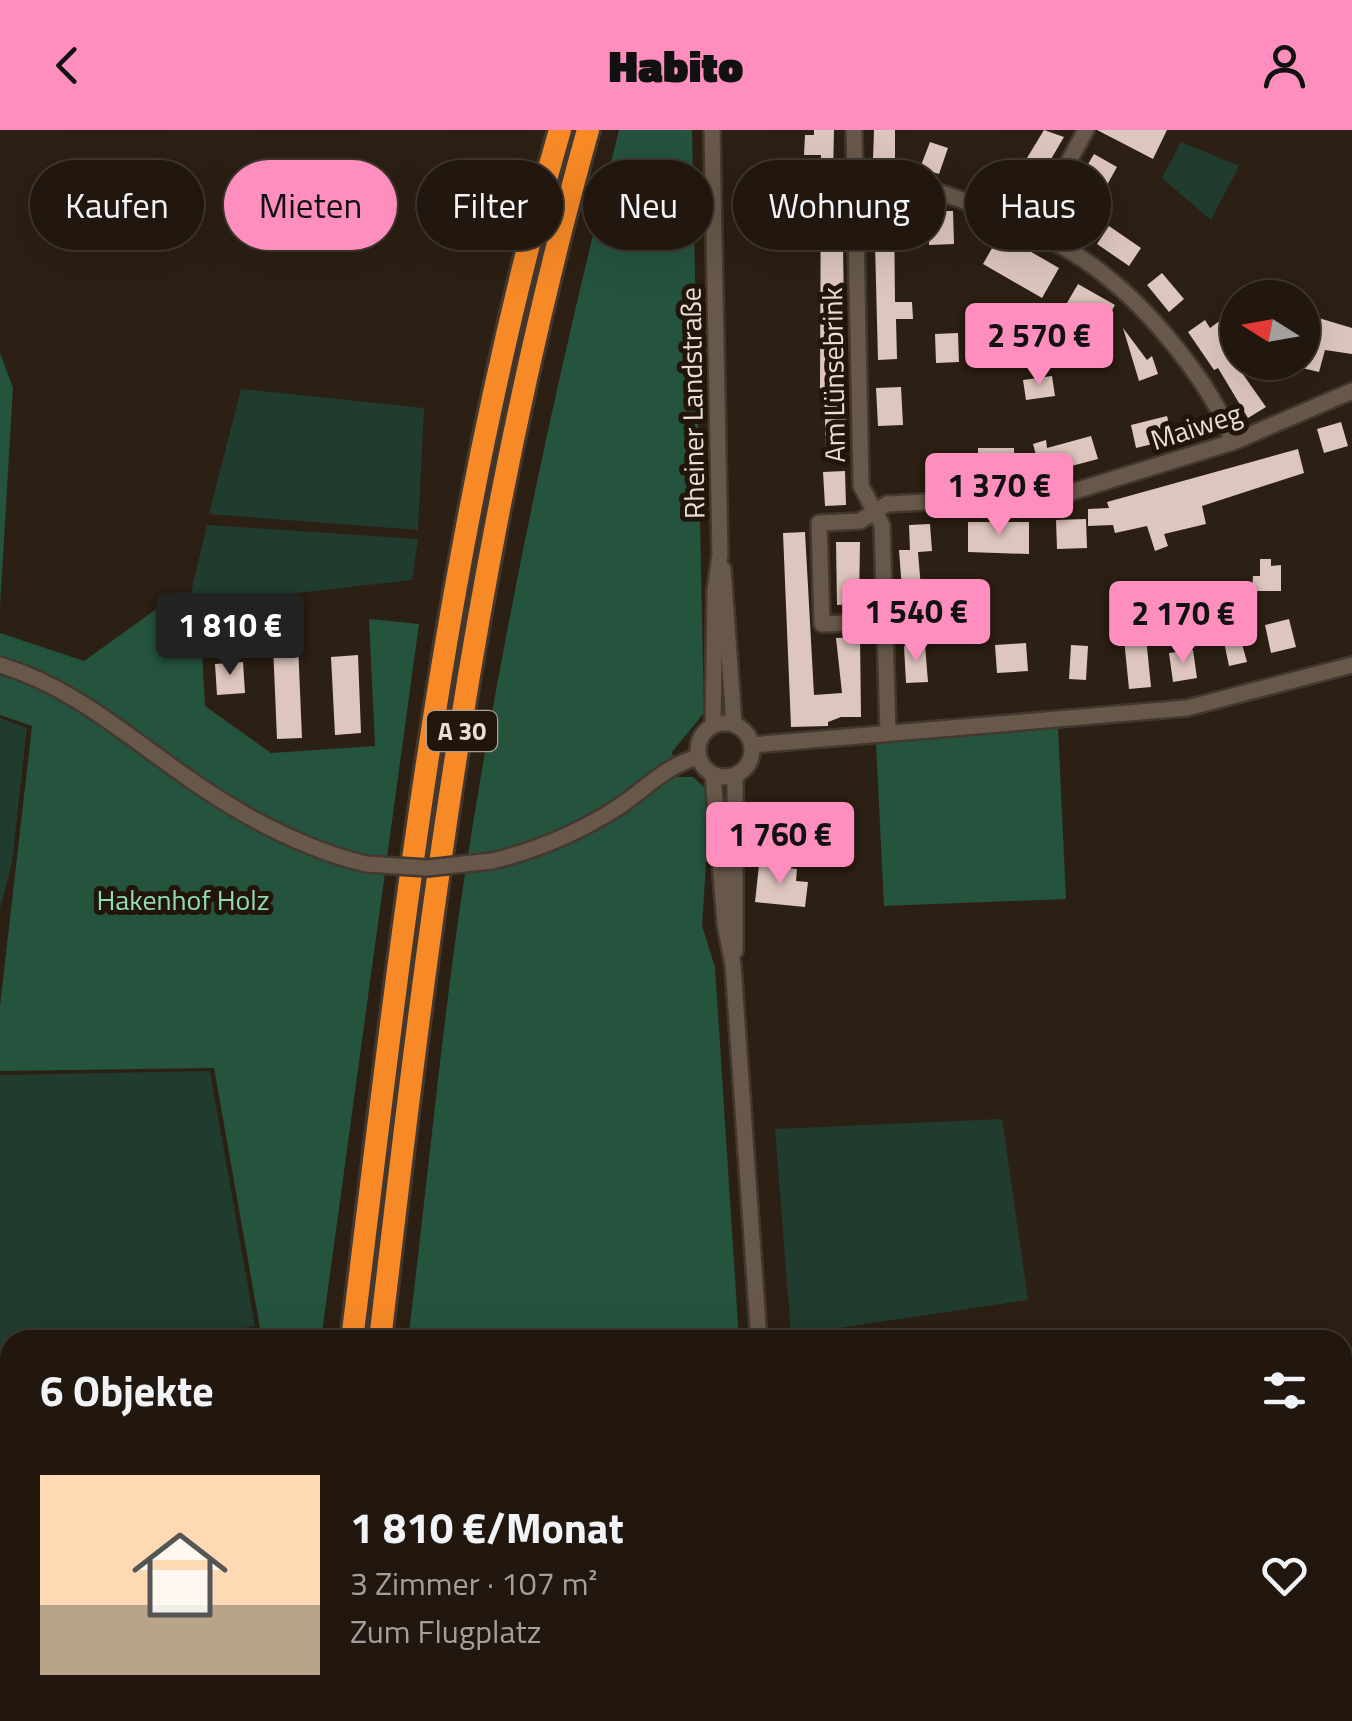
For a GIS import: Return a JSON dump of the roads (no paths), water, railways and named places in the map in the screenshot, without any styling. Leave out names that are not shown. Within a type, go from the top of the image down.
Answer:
[{"type":"highway","name":"A 30","points":[[353,1330],[401,948],[454,604],[518,291],[560,130]]},
{"type":"highway","name":"A 30","points":[[381,1330],[444,840],[490,564],[524,394],[588,130]]},
{"type":"street","name":"Rheiner Landstraße","points":[[712,130],[720,555],[714,592],[714,725]]},
{"type":"street","name":"Am Lünsebrink","points":[[854,130],[854,160]]},
{"type":"street","points":[[1070,160],[1086,130]]},
{"type":"street","name":"Am Lünsebrink","points":[[856,250],[861,486],[882,525],[888,733]]},
{"type":"street","points":[[1062,250],[1100,271],[1149,315],[1224,417],[1233,442]]},
{"type":"street","name":"Maiweg","points":[[885,622],[822,624],[819,524],[860,521],[887,504],[1062,495],[1233,442],[1352,391]]},
{"type":"street","name":"Rheiner Landstraße","points":[[720,555],[728,591],[734,724]]},
{"type":"street","points":[[0,665],[52,686],[94,710],[241,813],[292,840],[366,864],[428,868],[492,861],[551,843],[588,825],[670,768],[698,757]]},
{"type":"street","points":[[752,745],[1187,708],[1352,665]]},
{"type":"street","points":[[713,775],[735,776],[749,764],[752,745],[746,732],[734,724],[714,725],[700,738],[698,757],[713,775],[725,924],[733,965],[758,1330]]},
{"type":"street","points":[[733,965],[738,922],[735,776]]},
{"type":"park label","name":"Hakenhof Holz","points":[[183,899]]}]
